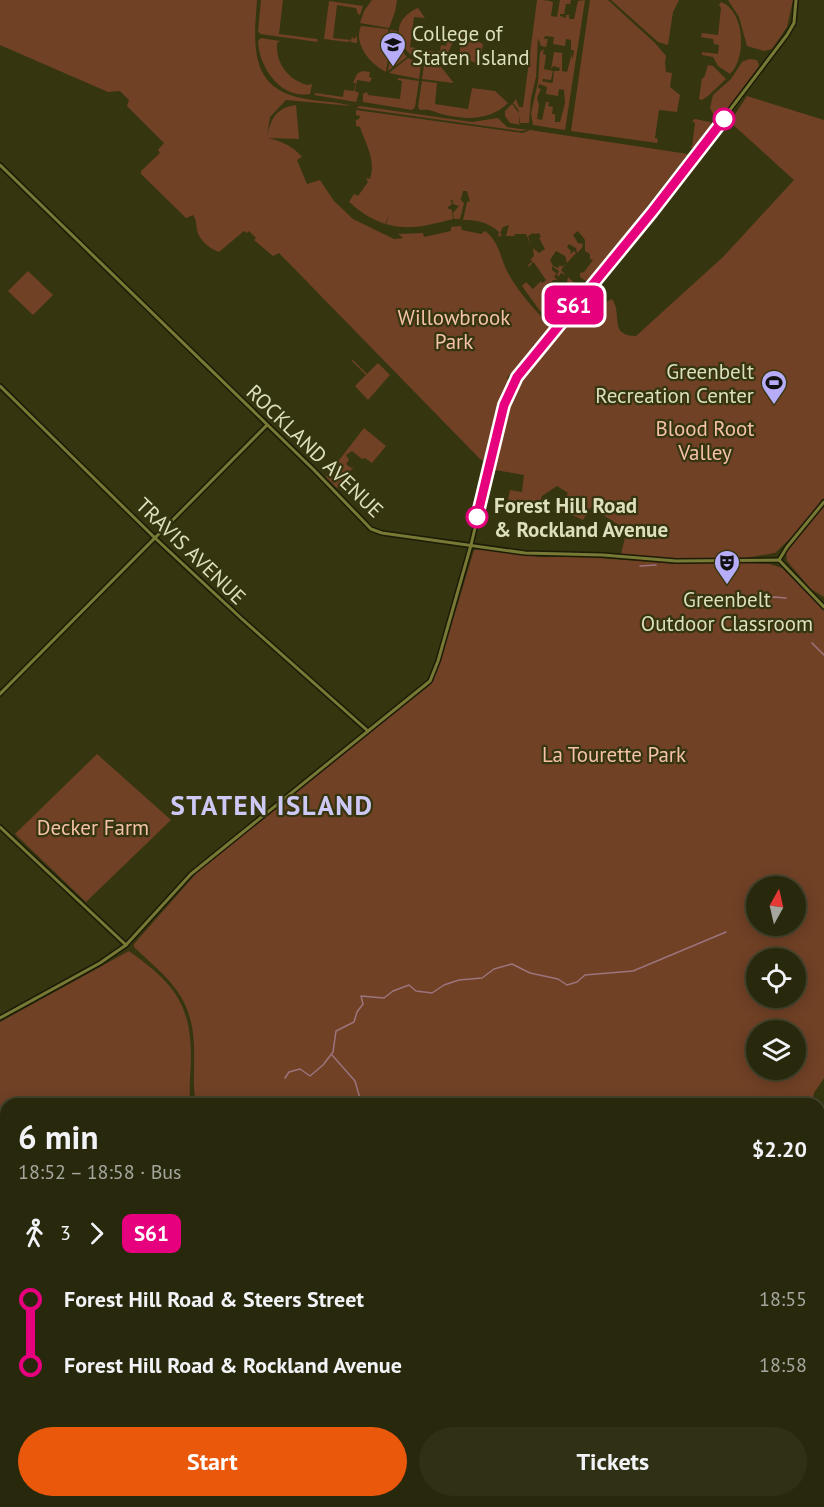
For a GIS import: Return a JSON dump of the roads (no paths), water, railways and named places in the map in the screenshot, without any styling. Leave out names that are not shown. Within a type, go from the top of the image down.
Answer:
[{"type":"street","points":[[0,1018],[100,963],[126,945],[191,874],[426,685],[431,678],[471,545],[504,405],[517,377],[652,212],[787,34],[794,23],[796,0]]},
{"type":"street","name":"ROCKLAND AVENUE","points":[[0,165],[372,529],[525,553],[603,555],[669,561],[779,560]]},
{"type":"street","name":"TRAVIS AVENUE","points":[[0,386],[155,538],[242,619],[368,730]]},
{"type":"street","points":[[0,694],[267,425]]},
{"type":"street","points":[[824,502],[779,560],[824,607]]},
{"type":"street","points":[[0,827],[126,945]]},
{"type":"waterway","points":[[640,566],[656,565]]},
{"type":"waterway","points":[[766,599],[786,598]]},
{"type":"waterway","points":[[812,643],[824,655]]},
{"type":"waterway","points":[[285,1078],[289,1072],[300,1069],[310,1076],[323,1065],[333,1052],[336,1031],[354,1022],[363,1004],[361,996],[384,998],[393,991],[409,985],[416,991],[432,993],[444,985],[459,980],[482,978],[494,969],[512,964],[530,973],[558,979],[567,985],[577,982],[585,975],[633,971],[726,932]]},
{"type":"waterway","points":[[332,1055],[355,1081],[360,1098]]},
{"type":"place","name":"College of Staten Island","points":[[393,68]]},
{"type":"place","name":"Greenbelt Recreation Center","points":[[774,406]]},
{"type":"place","name":"Forest Hill Road & Rockland Avenue","points":[[477,517]]},
{"type":"place","name":"Greenbelt Outdoor Classroom","points":[[727,586]]},
{"type":"district","name":"STATEN ISLAND","points":[[272,805]]},
{"type":"park label","name":"Willowbrook Park","points":[[454,329]]},
{"type":"park label","name":"Blood Root Valley","points":[[705,440]]},
{"type":"park label","name":"La Tourette Park","points":[[614,754]]},
{"type":"park label","name":"Decker Farm","points":[[93,827]]}]
